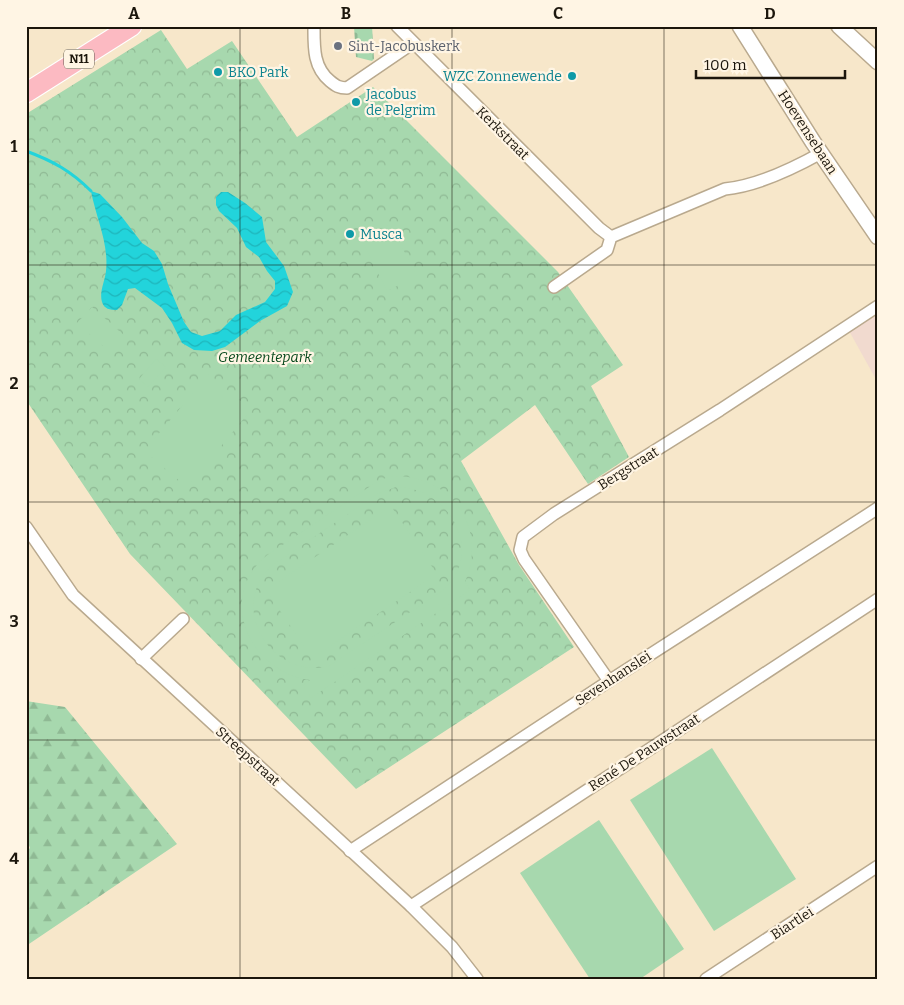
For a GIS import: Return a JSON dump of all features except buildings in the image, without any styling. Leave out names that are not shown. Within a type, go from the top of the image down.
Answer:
[{"type":"main road","name":"N11","points":[[26,93],[132,26]]},
{"type":"street","points":[[314,26],[315,55],[322,74],[336,87],[347,88],[413,43]]},
{"type":"street","name":"Kerkstraat","points":[[397,26],[599,228],[611,237]]},
{"type":"street","name":"Hoevensebaan","points":[[740,26],[821,153],[878,237]]},
{"type":"street","points":[[839,26],[878,62]]},
{"type":"street","points":[[554,287],[607,250],[611,237],[725,189],[737,188],[797,167],[821,153]]},
{"type":"street","name":"Bergstraat","points":[[609,681],[524,559],[520,550],[523,537],[527,532],[554,514],[728,405],[878,306]]},
{"type":"street","name":"Sevenhanslei","points":[[350,851],[878,508]]},
{"type":"street","name":"Streepstraat","points":[[26,527],[73,595],[141,660],[263,769],[411,906],[452,947],[477,979]]},
{"type":"street","name":"René De Pauwstraat","points":[[411,906],[878,599]]},
{"type":"street","points":[[141,660],[183,619]]},
{"type":"street","name":"Biartlei","points":[[706,979],[878,866]]},
{"type":"shaded area","points":[[878,315],[878,383],[848,329]]},
{"type":"green space","points":[[354,26],[372,26],[374,59],[372,61],[356,57]]},
{"type":"green space","name":"Gemeentepark","points":[[161,30],[187,69],[232,41],[297,137],[373,87],[558,272],[623,365],[591,386],[629,457],[588,484],[535,405],[461,461],[519,565],[574,647],[356,789],[130,554],[26,400],[26,114]]},
{"type":"green space","points":[[390,224],[417,276],[387,291],[361,239]]},
{"type":"green space","points":[[92,307],[127,338],[112,354],[77,323]]},
{"type":"green space","points":[[156,359],[166,367],[148,387],[139,379]]},
{"type":"green space","points":[[209,374],[251,410],[187,487],[144,451]]},
{"type":"green space","points":[[394,476],[415,478],[433,485],[448,495],[460,509],[468,525],[472,543],[471,562],[465,582],[470,590],[311,698],[303,685],[310,680],[289,674],[271,663],[257,648],[247,631],[242,612],[243,592],[251,573],[266,556],[382,479]],"holes":[[[396,487],[415,490],[432,498],[446,510],[456,525],[461,542],[461,559],[455,576],[442,591],[329,666],[308,668],[289,662],[273,651],[262,636],[255,618],[254,600],[260,581],[273,565],[377,494]]]},
{"type":"green space","points":[[391,506],[437,574],[312,658],[266,590]]},
{"type":"green space","points":[[26,701],[65,707],[177,844],[26,946],[26,852],[30,848],[26,837]]},
{"type":"green space","points":[[712,748],[796,879],[714,931],[630,800]]},
{"type":"green space","points":[[599,820],[684,949],[640,979],[590,979],[520,873]]},
{"type":"water","points":[[91,191],[100,194],[122,217],[142,243],[154,251],[162,264],[184,322],[191,332],[202,336],[220,331],[236,315],[265,302],[275,289],[275,281],[259,257],[246,247],[237,228],[219,211],[216,205],[216,197],[221,192],[228,192],[262,217],[266,242],[284,266],[293,292],[287,306],[260,321],[225,347],[212,351],[194,350],[182,343],[162,308],[135,288],[128,289],[122,305],[117,310],[106,308],[102,302],[101,294],[106,271],[106,250]]},
{"type":"waterway","points":[[26,151],[61,167],[91,191]]},
{"type":"place","name":"Sint-Jacobuskerk","points":[[338,46]]},
{"type":"place","name":"BKO Park","points":[[218,72]]},
{"type":"place","name":"WZC Zonnewende","points":[[572,76]]},
{"type":"place","name":"Jacobus de Pelgrim","points":[[356,102]]},
{"type":"place","name":"Musca","points":[[350,234]]}]
